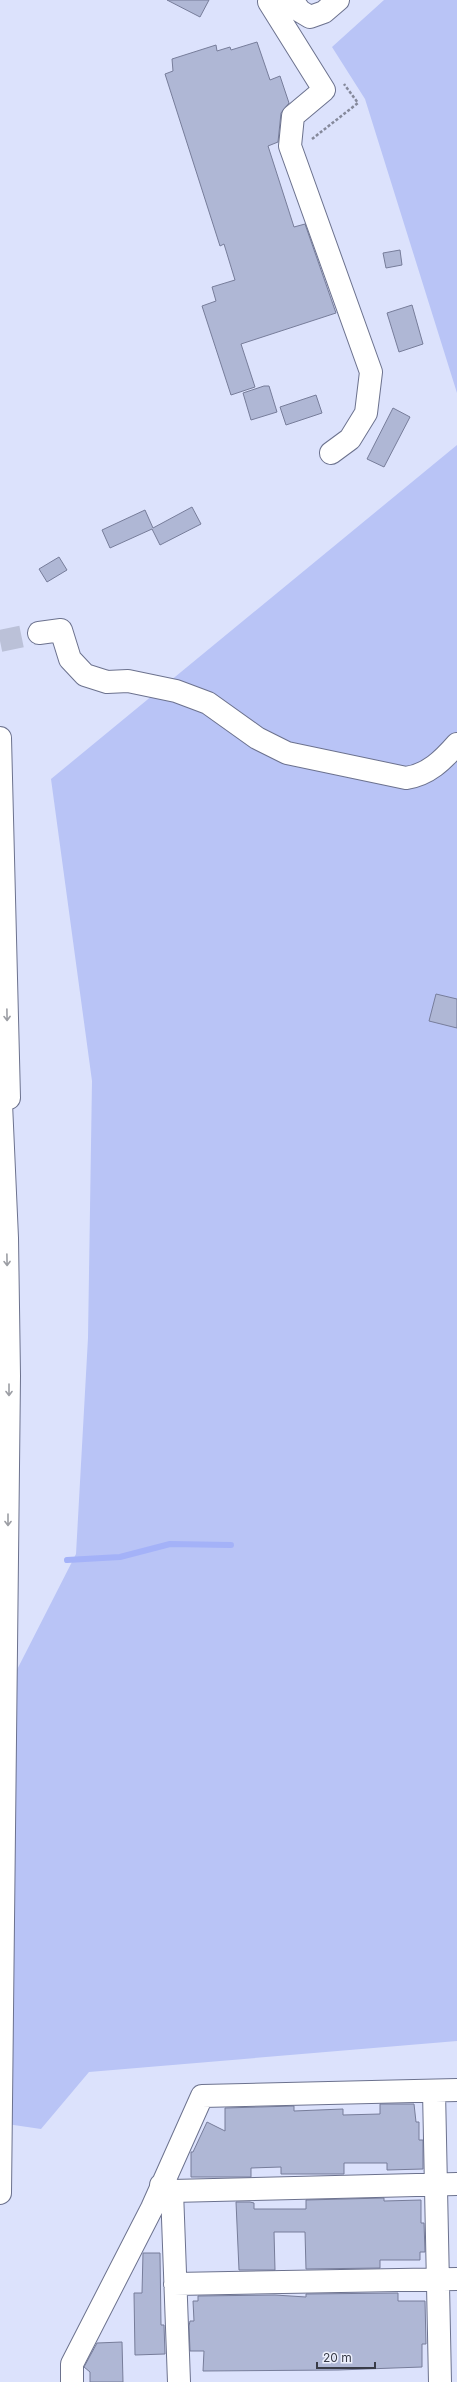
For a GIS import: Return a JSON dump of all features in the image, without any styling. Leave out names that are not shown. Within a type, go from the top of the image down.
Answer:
[{"type":"main road","points":[[271,0],[269,2],[324,90],[293,116],[290,146],[371,372],[366,413],[350,439],[331,453]]},
{"type":"main road","points":[[292,0],[300,11],[310,17],[324,12],[338,0]]},
{"type":"main road","points":[[39,633],[61,630],[70,659],[85,675],[107,682],[128,681],[156,686],[195,698],[214,707],[258,738],[288,752],[406,778],[418,776],[430,770],[457,744]]},
{"type":"main road","points":[[0,738],[11,1155],[7,1238]]},
{"type":"main road","points":[[0,1081],[7,1238],[8,1588],[2,1898],[0,2193]]},
{"type":"main road","points":[[72,2382],[72,2364],[152,2208],[167,2188],[202,2096],[457,2090]]},
{"type":"main road","points":[[434,2091],[436,2185],[447,2279],[440,2382]]},
{"type":"main road","points":[[167,2188],[457,2184]]},
{"type":"main road","points":[[167,2188],[175,2284],[179,2382]]},
{"type":"main road","points":[[175,2284],[447,2279]]},
{"type":"shaded area","points":[[384,0],[457,0],[457,393],[365,99],[332,47]]},
{"type":"shaded area","points":[[457,445],[457,2041],[89,2072],[41,2129],[0,2123],[0,1703],[76,1554],[88,1338],[92,1081],[51,779]]},
{"type":"building","points":[[167,0],[209,0],[200,17]]},
{"type":"building","points":[[257,42],[270,80],[280,76],[289,103],[281,113],[278,142],[268,146],[294,227],[305,224],[336,313],[241,344],[255,387],[231,395],[202,306],[216,301],[212,287],[235,280],[224,244],[220,246],[165,74],[173,71],[172,59],[216,45],[217,51],[230,47],[231,50]]},
{"type":"building","points":[[400,250],[402,265],[386,268],[383,253]]},
{"type":"building","points":[[412,305],[423,344],[399,352],[387,313]]},
{"type":"building","points":[[264,386],[269,386],[277,412],[251,420],[243,393]]},
{"type":"building","points":[[316,395],[322,413],[286,425],[280,407]]},
{"type":"building","points":[[393,408],[410,417],[384,467],[367,459]]},
{"type":"building","points":[[192,507],[201,524],[160,545],[152,529],[110,548],[102,530],[145,510],[153,528]]},
{"type":"building","points":[[59,557],[67,570],[47,582],[39,569]]},
{"type":"building","points":[[436,994],[457,999],[457,1028],[429,1021]]},
{"type":"building","points":[[380,2104],[414,2104],[416,2122],[419,2122],[419,2140],[423,2140],[423,2169],[387,2170],[387,2163],[344,2163],[344,2174],[281,2174],[281,2167],[251,2168],[251,2177],[191,2177],[191,2152],[193,2152],[207,2122],[225,2131],[225,2108],[294,2106],[294,2111],[343,2109],[343,2115],[380,2114]]},
{"type":"building","points":[[384,2198],[384,2201],[421,2200],[421,2223],[424,2223],[425,2252],[420,2252],[420,2260],[380,2260],[380,2268],[306,2269],[305,2232],[274,2232],[275,2270],[239,2270],[236,2202],[254,2203],[254,2209],[306,2209],[306,2200]]},
{"type":"building","points":[[143,2253],[160,2253],[161,2325],[164,2325],[165,2354],[135,2355],[134,2293],[142,2293]]},
{"type":"building","points":[[398,2293],[398,2301],[425,2301],[426,2344],[422,2344],[422,2367],[338,2370],[203,2371],[204,2351],[190,2351],[189,2326],[190,2321],[194,2321],[193,2301],[198,2301],[198,2296],[275,2295],[306,2297],[306,2294]]},
{"type":"building","points":[[122,2342],[123,2382],[90,2382],[90,2372],[84,2367],[97,2343]]},
{"type":"waterway","points":[[67,1560],[120,1557],[170,1544],[231,1545]]},
{"type":"tunnel","points":[[0,641],[39,633]]}]
